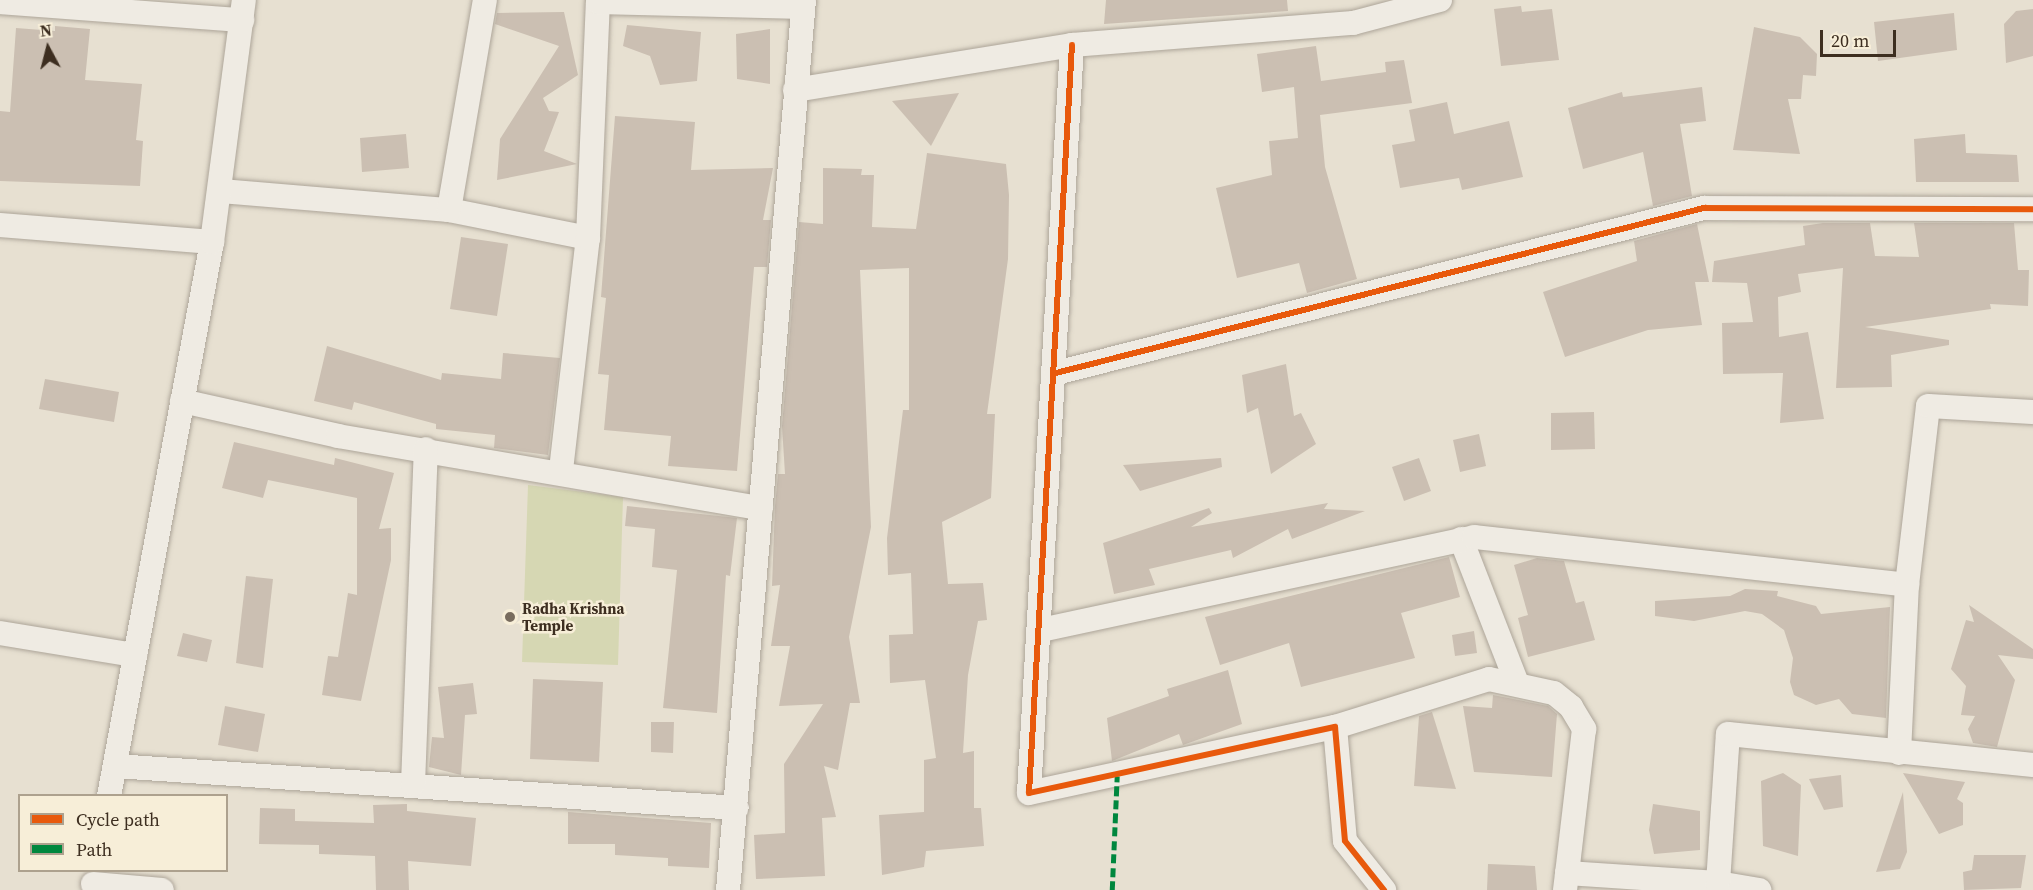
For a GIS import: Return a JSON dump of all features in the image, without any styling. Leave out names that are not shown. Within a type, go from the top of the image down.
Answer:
[{"type":"street","points":[[450,210],[484,0]]},
{"type":"street","points":[[795,90],[1071,45],[1353,23],[1440,0]]},
{"type":"street","points":[[0,2],[243,10],[221,191],[109,794]]},
{"type":"street","points":[[561,470],[588,238],[598,2],[804,4],[729,890]]},
{"type":"street","points":[[1071,45],[1056,373],[1029,793],[1335,727],[1489,679],[1516,681],[1554,693],[1571,707],[1584,729],[1566,881],[1718,883],[1759,890]]},
{"type":"street","points":[[221,191],[450,210],[588,238]]},
{"type":"street","points":[[1056,373],[1704,208],[2033,209]]},
{"type":"street","points":[[0,225],[212,242]]},
{"type":"street","points":[[182,401],[426,449],[561,470],[761,508]]},
{"type":"street","points":[[1899,753],[1907,585],[1928,406],[2033,412]]},
{"type":"street","points":[[413,784],[426,449]]},
{"type":"street","points":[[1041,630],[1461,539],[1907,585]]},
{"type":"street","points":[[1461,539],[1516,681]]},
{"type":"street","points":[[0,633],[135,655]]},
{"type":"street","points":[[1335,727],[1345,841],[1384,890]]},
{"type":"street","points":[[1718,883],[1728,734],[2033,765]]},
{"type":"street","points":[[115,766],[413,784],[737,808]]},
{"type":"street","points":[[93,882],[162,890]]},
{"type":"green space","points":[[528,485],[623,497],[618,665],[522,662]]},
{"type":"building","points":[[1106,0],[1287,0],[1288,11],[1104,24]]},
{"type":"building","points":[[1521,6],[1522,12],[1552,9],[1559,60],[1501,66],[1494,9]]},
{"type":"building","points":[[2033,9],[2033,56],[2006,63],[2004,24],[2016,11]]},
{"type":"building","points":[[564,12],[578,75],[543,98],[549,111],[559,112],[544,151],[577,164],[497,180],[500,139],[559,46],[495,24],[497,13]]},
{"type":"building","points":[[1954,13],[1957,50],[1878,61],[1874,22]]},
{"type":"building","points":[[627,25],[701,32],[697,81],[660,85],[650,56],[623,46]]},
{"type":"building","points":[[55,26],[90,29],[85,80],[142,84],[136,140],[143,141],[140,186],[0,181],[0,111],[10,112],[16,28],[55,31]]},
{"type":"building","points":[[1754,27],[1800,37],[1817,54],[1816,76],[1803,75],[1801,99],[1788,99],[1800,154],[1733,150]]},
{"type":"building","points":[[770,29],[770,84],[737,79],[736,34]]},
{"type":"building","points":[[1316,46],[1321,81],[1386,72],[1385,62],[1404,60],[1412,103],[1320,115],[1325,167],[1357,279],[1307,293],[1299,263],[1237,278],[1216,188],[1272,175],[1269,141],[1298,138],[1294,87],[1262,92],[1257,54]]},
{"type":"building","points":[[1702,87],[1706,121],[1680,124],[1692,196],[1653,206],[1643,152],[1583,169],[1568,108],[1622,92],[1623,97]]},
{"type":"building","points":[[959,93],[931,146],[892,101]]},
{"type":"building","points":[[1447,102],[1454,134],[1509,121],[1523,177],[1462,190],[1459,178],[1400,188],[1392,145],[1415,141],[1409,110]]},
{"type":"building","points":[[615,116],[695,122],[691,170],[773,168],[763,220],[771,220],[767,267],[754,267],[737,471],[668,466],[671,436],[604,430],[609,375],[598,374],[606,298],[601,297]]},
{"type":"building","points":[[406,134],[409,168],[362,172],[360,138]]},
{"type":"building","points":[[1965,134],[1966,153],[2017,155],[2019,182],[1916,182],[1914,139]]},
{"type":"building","points":[[927,153],[1006,164],[1009,195],[1008,259],[987,414],[995,414],[991,498],[942,522],[948,584],[983,583],[987,620],[978,621],[968,675],[963,753],[974,751],[974,808],[981,808],[984,846],[926,851],[924,867],[882,875],[879,815],[924,812],[924,760],[936,758],[925,680],[890,683],[889,635],[913,634],[911,573],[888,575],[887,538],[903,410],[909,410],[909,268],[860,270],[871,527],[849,637],[860,703],[850,703],[838,770],[824,766],[836,817],[822,818],[825,876],[756,879],[754,835],[785,833],[784,764],[823,704],[779,706],[790,646],[771,646],[780,585],[772,586],[775,506],[778,474],[785,474],[782,426],[799,222],[823,224],[823,168],[862,169],[861,175],[874,175],[872,227],[916,229]]},
{"type":"building","points":[[1823,223],[1870,223],[1875,256],[1919,257],[1914,223],[2014,223],[2018,270],[2029,270],[2028,306],[1990,304],[1991,309],[1865,327],[1949,340],[1949,345],[1891,355],[1892,387],[1836,388],[1843,268],[1798,274],[1801,292],[1778,297],[1779,337],[1808,332],[1824,419],[1780,423],[1783,373],[1723,374],[1722,323],[1753,322],[1747,283],[1712,282],[1714,261],[1805,245],[1803,226]]},
{"type":"building","points":[[1697,224],[1709,282],[1695,282],[1702,325],[1648,330],[1565,357],[1543,292],[1637,261],[1634,241]]},
{"type":"building","points":[[461,237],[508,244],[497,316],[450,309]]},
{"type":"building","points":[[327,346],[441,380],[442,373],[501,379],[503,353],[560,358],[548,455],[494,448],[495,435],[436,429],[436,424],[354,402],[352,410],[314,401]]},
{"type":"building","points":[[1286,364],[1294,416],[1301,413],[1316,444],[1271,474],[1258,408],[1247,413],[1242,375]]},
{"type":"building","points":[[45,379],[119,392],[114,422],[39,409]]},
{"type":"building","points":[[1594,412],[1595,449],[1551,450],[1551,413]]},
{"type":"building","points":[[1479,434],[1486,466],[1460,472],[1453,440]]},
{"type":"building","points":[[234,442],[334,465],[335,458],[394,473],[379,529],[391,528],[391,560],[361,701],[322,695],[328,656],[338,657],[348,593],[357,595],[357,498],[268,480],[263,498],[222,488]]},
{"type":"building","points":[[1221,458],[1222,467],[1140,491],[1123,465]]},
{"type":"building","points":[[1419,458],[1431,491],[1404,501],[1392,467]]},
{"type":"building","points":[[1328,503],[1324,509],[1365,511],[1292,539],[1288,529],[1233,558],[1231,550],[1149,569],[1155,585],[1114,594],[1103,543],[1209,508],[1212,513],[1191,527]]},
{"type":"building","points":[[627,506],[737,518],[730,576],[726,575],[717,713],[663,708],[677,570],[652,567],[655,529],[625,526]]},
{"type":"building","points":[[1449,557],[1460,597],[1401,613],[1415,658],[1301,687],[1289,643],[1220,665],[1205,617]]},
{"type":"building","points":[[1537,558],[1564,561],[1576,603],[1584,601],[1595,640],[1528,657],[1518,618],[1528,615],[1514,565]]},
{"type":"building","points":[[246,576],[273,579],[263,668],[236,663]]},
{"type":"building","points":[[1745,589],[1778,591],[1777,596],[1816,606],[1821,614],[1890,607],[1886,718],[1852,714],[1839,699],[1816,705],[1794,695],[1790,682],[1793,658],[1784,630],[1762,614],[1745,611],[1694,621],[1655,616],[1655,601],[1730,596]]},
{"type":"building","points":[[1969,605],[2033,649],[2033,659],[1998,655],[2015,680],[1997,747],[1973,743],[1968,729],[1975,716],[1961,715],[1966,686],[1951,669],[1966,620],[1974,622]]},
{"type":"building","points":[[1474,631],[1477,653],[1455,656],[1452,635]]},
{"type":"building","points":[[183,633],[212,640],[207,662],[177,656]]},
{"type":"building","points":[[1228,670],[1242,724],[1183,745],[1179,734],[1112,761],[1107,718],[1169,696],[1167,689]]},
{"type":"building","points":[[533,679],[603,682],[599,762],[530,759]]},
{"type":"building","points":[[473,683],[477,714],[465,715],[461,775],[429,767],[432,737],[444,738],[438,687]]},
{"type":"building","points":[[1493,695],[1548,706],[1557,714],[1552,777],[1474,772],[1463,706],[1492,708]]},
{"type":"building","points":[[225,706],[265,714],[258,752],[218,745]]},
{"type":"building","points":[[1432,712],[1456,789],[1414,786],[1419,716]]},
{"type":"building","points":[[651,722],[674,722],[673,753],[651,752]]},
{"type":"building","points":[[1783,773],[1801,785],[1798,856],[1763,846],[1761,781]]},
{"type":"building","points":[[1903,773],[1965,782],[1957,799],[1963,803],[1963,825],[1939,834]]},
{"type":"building","points":[[1841,775],[1843,807],[1824,810],[1809,779]]},
{"type":"building","points":[[1903,792],[1907,852],[1900,869],[1876,872]]},
{"type":"building","points":[[407,804],[407,811],[476,818],[471,866],[408,861],[409,890],[376,890],[375,856],[319,854],[319,845],[259,844],[260,808],[295,809],[295,821],[374,823],[373,805]]},
{"type":"building","points":[[1653,804],[1700,811],[1700,850],[1654,854],[1649,830]]},
{"type":"building","points":[[568,812],[711,823],[709,868],[668,866],[668,858],[615,855],[615,844],[568,844]]},
{"type":"building","points":[[1974,855],[2026,855],[2021,888],[1964,890],[1963,872],[1972,870]]},
{"type":"building","points":[[1488,864],[1535,866],[1537,890],[1487,890]]},
{"type":"marked path","points":[[1112,890],[1117,776]]},
{"type":"cycle path","points":[[1072,45],[1029,793],[1335,727],[1345,841],[1384,890]]},
{"type":"cycle path","points":[[1056,373],[1704,208],[2033,209]]},
{"type":"place","name":"Radha Krishna Temple","points":[[510,617]]}]
